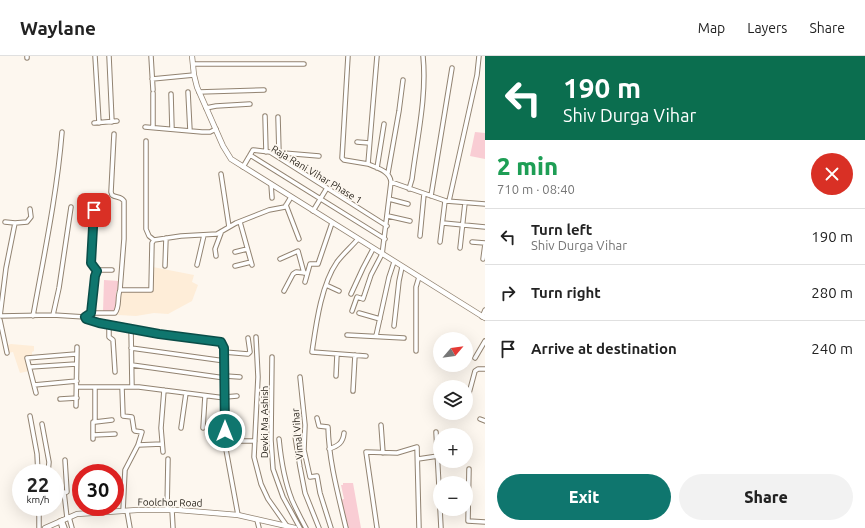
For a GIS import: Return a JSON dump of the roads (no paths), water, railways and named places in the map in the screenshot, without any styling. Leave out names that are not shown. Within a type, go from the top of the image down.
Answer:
[{"type":"street","points":[[95,56],[99,123]]},
{"type":"street","points":[[109,56],[112,122]]},
{"type":"street","points":[[151,56],[153,127]]},
{"type":"street","points":[[192,56],[194,75],[199,92],[214,130],[231,159],[484,317],[485,310]]},
{"type":"street","points":[[348,56],[342,158],[344,160],[368,164],[388,173],[391,177],[387,226],[382,254],[371,275],[363,299],[357,297],[352,311]]},
{"type":"street","points":[[368,164],[378,56]]},
{"type":"street","points":[[410,189],[423,100],[423,56]]},
{"type":"street","points":[[440,242],[447,201],[477,75],[479,56]]},
{"type":"street","points":[[193,64],[304,64]]},
{"type":"street","points":[[431,196],[452,68]]},
{"type":"street","points":[[152,79],[194,75]]},
{"type":"street","points":[[388,173],[403,80]]},
{"type":"street","points":[[199,92],[264,90]]},
{"type":"street","points":[[188,92],[190,131]]},
{"type":"street","points":[[171,94],[172,129]]},
{"type":"street","points":[[206,108],[250,104]]},
{"type":"street","points":[[265,116],[268,152],[319,156]]},
{"type":"street","points":[[278,117],[279,153]]},
{"type":"street","points":[[94,123],[117,121]]},
{"type":"street","points":[[377,168],[384,124]]},
{"type":"street","points":[[145,127],[210,132],[214,130]]},
{"type":"street","points":[[33,316],[59,166],[62,132]]},
{"type":"street","points":[[16,223],[6,268],[0,316],[85,317],[91,313],[113,314],[117,312],[124,239],[124,201],[120,198],[114,197],[111,192],[114,134]]},
{"type":"street","points":[[146,141],[146,229],[147,233],[154,240]]},
{"type":"street","points":[[357,142],[369,143]]},
{"type":"street","name":"Raja Rani Vihar Phase 1","points":[[250,155],[254,150],[268,152],[387,226]]},
{"type":"street","points":[[243,167],[250,155],[385,239]]},
{"type":"street","points":[[221,174],[229,227]]},
{"type":"street","points":[[391,182],[447,201],[485,204]]},
{"type":"street","points":[[271,184],[272,198]]},
{"type":"street","points":[[313,211],[327,188]]},
{"type":"street","points":[[420,236],[424,194]]},
{"type":"street","points":[[154,240],[221,233],[229,227],[269,210],[283,208],[291,197]]},
{"type":"street","points":[[389,200],[408,204]]},
{"type":"street","points":[[460,248],[465,203]]},
{"type":"street","points":[[286,205],[299,239]]},
{"type":"street","points":[[53,316],[59,288],[71,207]]},
{"type":"street","points":[[5,222],[27,222],[31,217],[30,209]]},
{"type":"street","points":[[94,210],[91,263],[97,271]]},
{"type":"street","points":[[388,216],[410,221]]},
{"type":"street","points":[[235,266],[252,264],[240,222]]},
{"type":"street","points":[[305,282],[306,273],[310,264],[318,264],[332,223]]},
{"type":"street","points":[[443,223],[485,227]]},
{"type":"street","points":[[216,256],[215,249],[221,233]]},
{"type":"street","points":[[197,265],[204,235]]},
{"type":"street","points":[[165,266],[166,238]]},
{"type":"street","points":[[358,239],[337,263],[326,285],[319,310],[312,352],[366,356]]},
{"type":"street","points":[[120,290],[151,290],[152,243],[154,240]]},
{"type":"street","points":[[472,242],[485,244],[483,259]]},
{"type":"street","points":[[235,252],[247,249]]},
{"type":"street","points":[[351,294],[362,268],[373,249]]},
{"type":"street","points":[[280,259],[298,251],[306,273]]},
{"type":"street","points":[[376,336],[389,277],[394,262]]},
{"type":"street","points":[[394,326],[402,267]]},
{"type":"street","points":[[97,271],[112,270]]},
{"type":"street","points":[[91,313],[95,276],[97,271]]},
{"type":"street","points":[[284,291],[293,274],[296,272],[306,273]]},
{"type":"street","points":[[416,351],[416,287],[419,277]]},
{"type":"street","points":[[326,285],[339,291]]},
{"type":"street","points":[[359,313],[380,319]]},
{"type":"street","points":[[85,317],[90,321],[109,325],[159,334],[221,342],[223,344],[225,360],[225,444],[238,515]]},
{"type":"street","points":[[0,320],[7,353]]},
{"type":"street","points":[[109,325],[109,337],[113,340],[115,372]]},
{"type":"street","points":[[131,328],[132,387]]},
{"type":"street","points":[[347,334],[404,338]]},
{"type":"street","points":[[256,337],[258,377],[254,457],[261,484],[268,499],[287,526]]},
{"type":"street","points":[[224,352],[248,354],[250,352],[248,338]]},
{"type":"street","points":[[475,358],[485,341]]},
{"type":"street","points":[[76,406],[77,347]]},
{"type":"street","points":[[131,348],[225,360]]},
{"type":"street","points":[[36,393],[27,358],[76,354]]},
{"type":"street","points":[[336,376],[338,354]]},
{"type":"street","points":[[353,391],[355,355]]},
{"type":"street","name":"Devki Ma Ashish","points":[[272,357],[271,447],[273,469],[283,497],[300,528]]},
{"type":"street","points":[[30,367],[76,364]]},
{"type":"street","points":[[132,365],[225,377],[240,377]]},
{"type":"street","points":[[473,380],[475,371],[478,369],[485,369]]},
{"type":"street","name":"Vimal Vihar","points":[[300,377],[305,425],[304,450],[310,477],[317,476],[320,493],[331,528]]},
{"type":"street","points":[[34,385],[77,382]]},
{"type":"street","points":[[77,386],[132,387],[225,398],[237,396]]},
{"type":"street","points":[[95,387],[95,422],[93,422],[93,437],[115,434]]},
{"type":"street","points":[[122,387],[123,416],[132,417],[134,430],[142,432],[138,445],[125,470],[125,511],[130,528]]},
{"type":"street","points":[[163,452],[161,428],[164,390]]},
{"type":"street","points":[[181,428],[186,393]]},
{"type":"street","points":[[203,428],[205,396]]},
{"type":"street","points":[[60,399],[77,398]]},
{"type":"street","points":[[30,416],[38,464]]},
{"type":"street","points":[[317,418],[319,426],[328,427],[329,449],[335,485],[346,528]]},
{"type":"street","points":[[480,419],[485,421]]},
{"type":"street","points":[[95,422],[112,420]]},
{"type":"street","points":[[42,424],[49,464]]},
{"type":"street","points":[[381,425],[383,453]]},
{"type":"street","points":[[329,449],[343,441],[344,433]]},
{"type":"street","points":[[295,436],[305,493],[319,528]]},
{"type":"street","points":[[279,439],[281,461],[285,477],[292,500],[306,528]]},
{"type":"street","points":[[242,440],[255,440]]},
{"type":"street","points":[[138,445],[162,444]]},
{"type":"street","points":[[377,528],[366,452],[397,453],[417,447],[419,528]]},
{"type":"street","points":[[418,459],[433,457]]},
{"type":"street","points":[[168,459],[169,510],[173,528]]},
{"type":"street","points":[[65,460],[67,492],[64,493],[65,528]]},
{"type":"street","points":[[470,469],[468,521],[485,522]]},
{"type":"street","name":"Foolchor Road","points":[[46,528],[77,514],[125,511],[188,510],[238,515],[258,520],[273,526],[287,526],[296,528]]},
{"type":"street","points":[[39,516],[39,528]]},
{"type":"street","points":[[441,516],[442,528]]},
{"type":"street","points":[[62,528],[65,519]]},
{"type":"street","points":[[65,519],[72,528]]},
{"type":"street","points":[[258,520],[259,528]]}]
